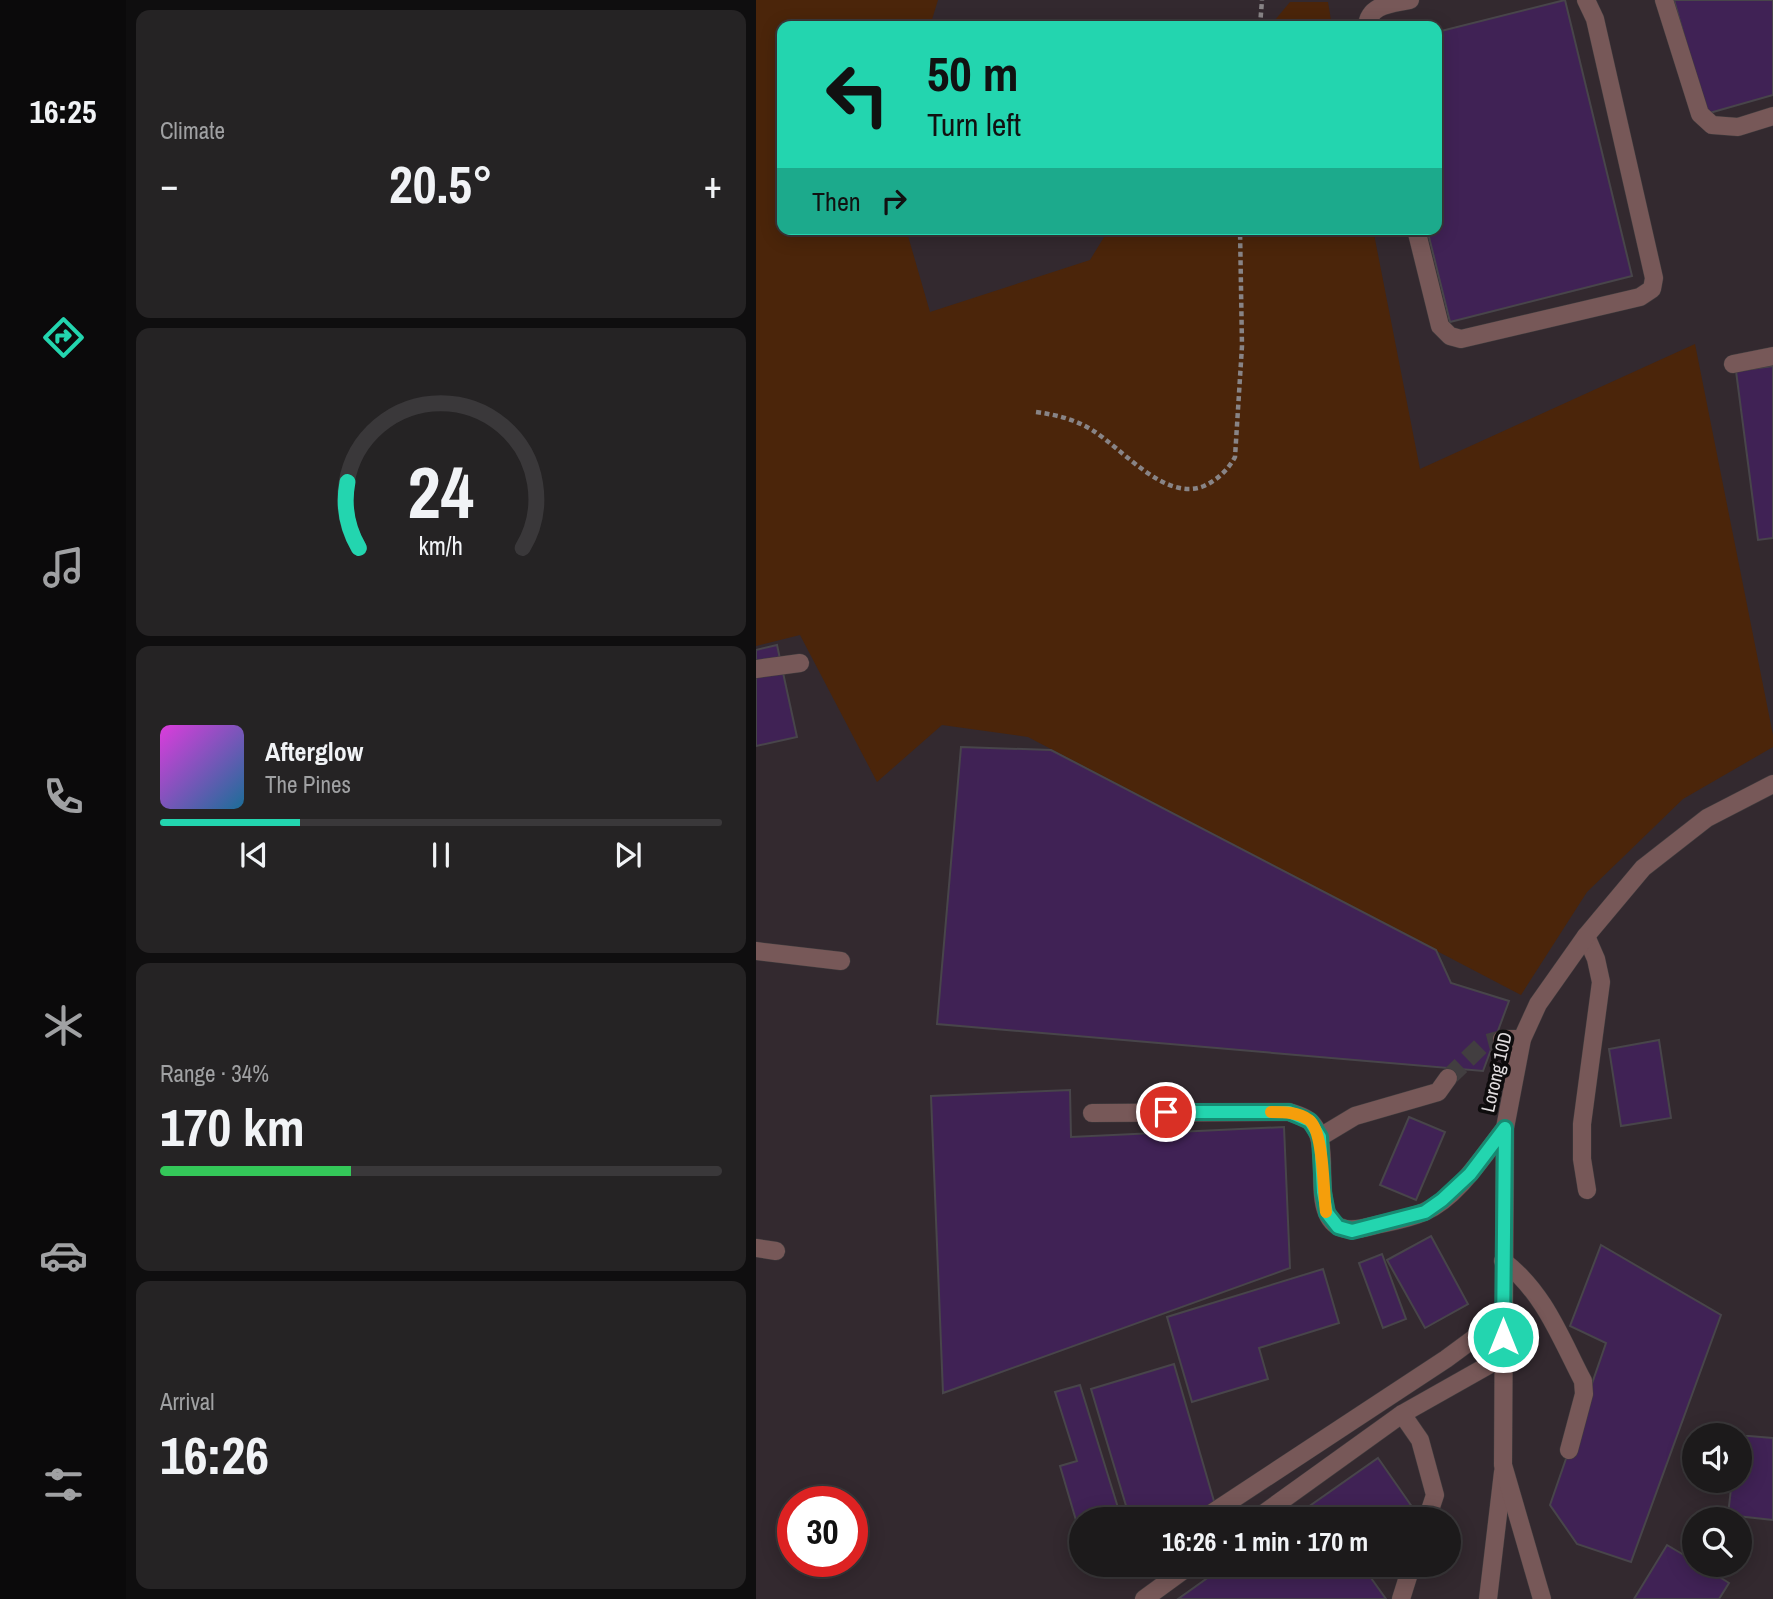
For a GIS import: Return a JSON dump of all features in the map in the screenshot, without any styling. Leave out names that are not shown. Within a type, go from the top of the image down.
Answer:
[{"type":"street","points":[[1368,21],[1377,8],[1410,0]]},
{"type":"street","points":[[1417,235],[1440,326],[1450,336],[1461,339],[1640,297],[1652,289],[1654,278],[1602,47],[1595,19],[1586,0]]},
{"type":"street","points":[[1664,0],[1700,114],[1712,125],[1738,127],[1773,116]]},
{"type":"street","points":[[1733,364],[1773,356]]},
{"type":"street","points":[[756,669],[800,663]]},
{"type":"street","name":"Lorong 10D","points":[[1542,1599],[1503,1465],[1505,1128],[1522,1039],[1538,1004],[1586,936],[1643,868],[1707,818],[1773,784]]},
{"type":"street","points":[[1586,936],[1601,982],[1582,1124],[1582,1160],[1587,1190]]},
{"type":"street","points":[[756,951],[841,961]]},
{"type":"street","points":[[1502,1039],[1522,1039]]},
{"type":"street","points":[[1320,1137],[1356,1116],[1438,1092],[1448,1078]]},
{"type":"street","points":[[1093,1113],[1289,1112],[1310,1121],[1320,1137],[1327,1213],[1338,1227],[1352,1231],[1425,1212],[1470,1174],[1505,1128]]},
{"type":"street","points":[[756,1248],[776,1251]]},
{"type":"street","points":[[1503,1261],[1522,1275],[1539,1295],[1583,1381],[1584,1394],[1569,1450]]},
{"type":"street","points":[[1221,1507],[1446,1359],[1503,1317]]},
{"type":"street","points":[[1273,1507],[1402,1415],[1503,1357]]},
{"type":"street","points":[[1402,1415],[1420,1440],[1435,1495],[1431,1507]]},
{"type":"street","points":[[1488,1599],[1503,1465]]},
{"type":"street","points":[[1144,1599],[1174,1577]]},
{"type":"street","points":[[1401,1599],[1408,1577]]},
{"type":"path","points":[[1261,21],[1262,0]]},
{"type":"path","points":[[1036,412],[1064,416],[1093,431],[1173,487],[1192,490],[1213,482],[1230,466],[1235,457],[1242,346],[1241,235]]},
{"type":"shaded area","points":[[756,0],[1773,0],[1773,1599],[756,1599]]},
{"type":"shaded area","points":[[756,0],[938,0],[932,21],[777,21],[777,235],[908,235],[930,312],[1090,260],[1105,235],[1374,235],[1420,469],[1695,344],[1773,735],[1773,747],[1683,799],[1587,892],[1521,995],[1028,737],[942,725],[877,782],[800,635],[756,646]]},
{"type":"shaded area","points":[[1290,2],[1328,2],[1331,21],[1274,21]]},
{"type":"building","points":[[1565,0],[1632,276],[1450,322],[1428,235],[1442,235],[1442,31]]},
{"type":"building","points":[[1674,0],[1773,0],[1773,95],[1706,114]]},
{"type":"building","points":[[1773,366],[1773,538],[1758,540],[1736,371]]},
{"type":"building","points":[[777,645],[797,737],[756,746],[756,650]]},
{"type":"building","points":[[961,747],[1051,750],[1436,950],[1451,983],[1509,1001],[1483,1071],[937,1024]]},
{"type":"building","points":[[1659,1040],[1671,1118],[1621,1126],[1609,1049]]},
{"type":"building","points":[[1070,1090],[1071,1137],[1284,1127],[1290,1268],[943,1393],[931,1096]]},
{"type":"building","points":[[1409,1117],[1445,1132],[1416,1200],[1380,1185]]},
{"type":"building","points":[[1431,1236],[1468,1304],[1425,1328],[1387,1260]]},
{"type":"building","points":[[1601,1245],[1721,1315],[1631,1562],[1577,1544],[1550,1505],[1606,1343],[1570,1326]]},
{"type":"building","points":[[1382,1254],[1406,1319],[1383,1328],[1359,1263]]},
{"type":"building","points":[[1323,1269],[1339,1323],[1259,1348],[1268,1379],[1192,1402],[1167,1317]]},
{"type":"building","points":[[1174,1364],[1216,1507],[1126,1507],[1091,1389]]},
{"type":"building","points":[[1080,1385],[1118,1507],[1072,1507],[1060,1466],[1077,1461],[1055,1392]]},
{"type":"building","points":[[1752,1436],[1773,1438],[1773,1520],[1752,1518],[1752,1507],[1729,1507],[1731,1493],[1752,1493]]},
{"type":"building","points":[[1378,1458],[1412,1507],[1308,1507]]},
{"type":"building","points":[[1667,1545],[1682,1554],[1682,1577],[1720,1577],[1729,1583],[1719,1599],[1634,1599]]},
{"type":"building","points":[[1209,1577],[1370,1577],[1386,1599],[1178,1599]]},
{"type":"tunnel","points":[[1448,1078],[1483,1044],[1502,1039]]},
{"type":"slow traffic","points":[[1271,1112],[1289,1112],[1310,1121],[1320,1137],[1326,1212]]},
{"type":"route","points":[[1166,1112],[1289,1112],[1310,1121],[1320,1137],[1327,1213],[1338,1227],[1352,1231],[1425,1212],[1470,1174],[1505,1128],[1503,1337]]}]
